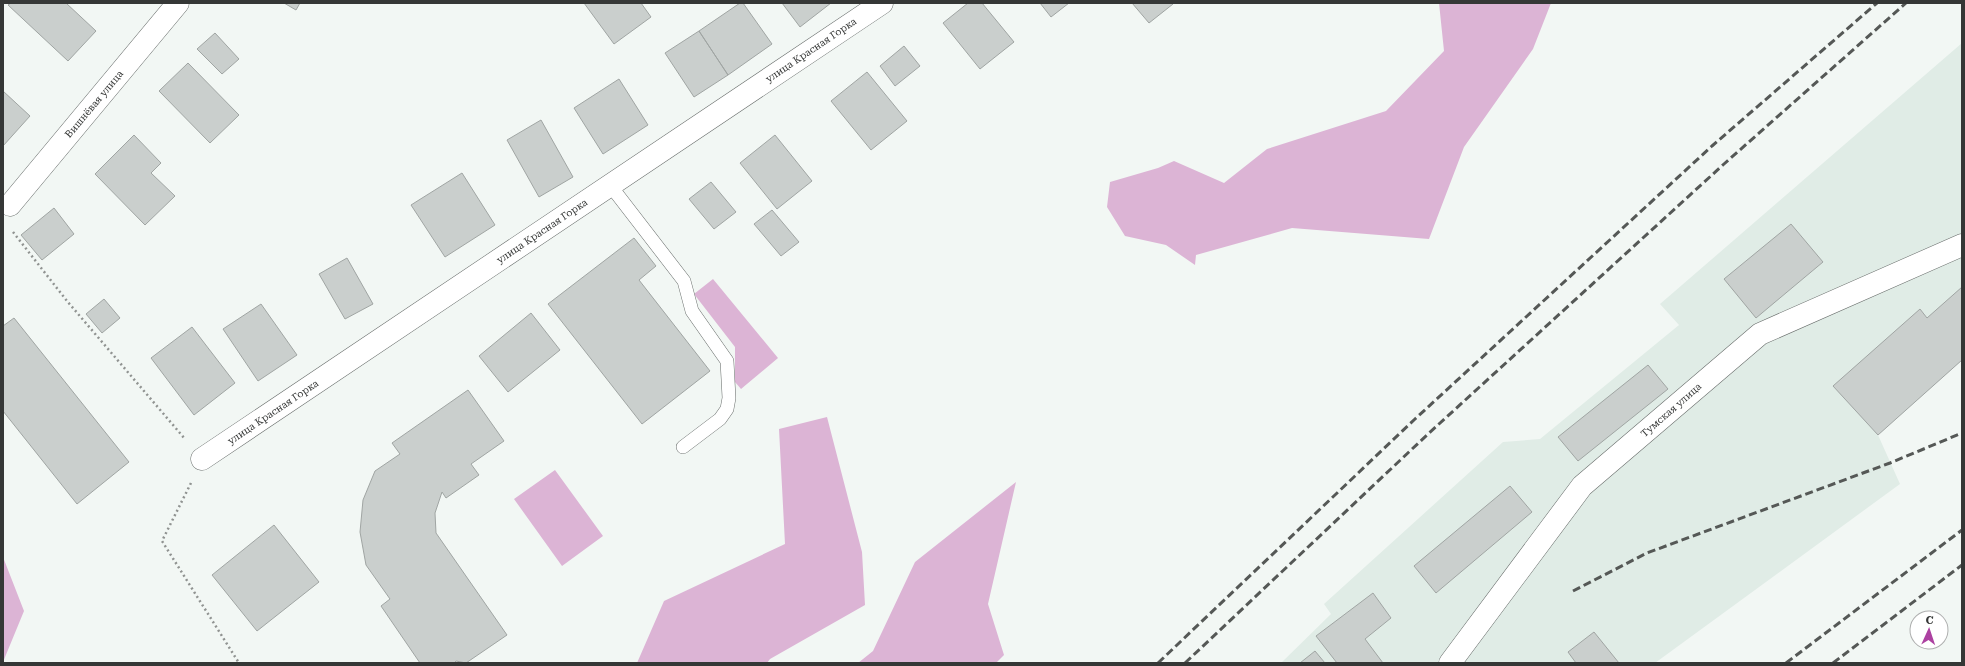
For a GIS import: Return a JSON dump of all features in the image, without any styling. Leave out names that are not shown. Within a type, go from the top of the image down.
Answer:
[{"type":"street","name":"Вишнёвая улица","points":[[10,205],[178,3]]},
{"type":"street","name":"улица Красная Горка","points":[[202,459],[882,3]]},
{"type":"street","name":"Тумская улица","points":[[1450,663],[1582,486],[1760,334],[1962,245]]},
{"type":"lane","points":[[610,185],[684,281],[692,311],[727,361],[729,398],[727,409],[720,418],[683,447]]},
{"type":"path","points":[[10,205],[13,231],[67,301],[202,459],[162,541],[239,663]]},
{"type":"shaded area","points":[[1439,3],[1551,3],[1533,49],[1464,147],[1429,239],[1292,228],[1196,255],[1195,265],[1166,245],[1125,236],[1107,207],[1110,182],[1158,168],[1174,161],[1224,183],[1267,149],[1386,111],[1444,51]]},
{"type":"shaded area","points":[[1962,43],[1962,360],[1878,435],[1900,484],[1655,663],[1281,663],[1331,614],[1324,604],[1503,442],[1540,439],[1679,325],[1660,304]]},
{"type":"shaded area","points":[[713,279],[778,358],[741,389],[735,382],[735,347],[694,294]]},
{"type":"shaded area","points":[[827,417],[862,552],[865,605],[770,659],[767,663],[637,663],[664,601],[785,544],[779,429]]},
{"type":"shaded area","points":[[555,470],[603,536],[562,566],[514,499]]},
{"type":"shaded area","points":[[1016,482],[988,604],[1004,655],[996,663],[858,663],[873,651],[915,562]]},
{"type":"shaded area","points":[[3,557],[24,611],[3,662]]},
{"type":"building","points":[[11,3],[66,3],[96,31],[68,61],[8,5]]},
{"type":"building","points":[[284,3],[300,3],[296,10]]},
{"type":"building","points":[[584,3],[641,3],[651,17],[614,44]]},
{"type":"building","points":[[740,3],[743,3],[772,44],[728,75],[699,31]]},
{"type":"building","points":[[782,3],[831,3],[800,27]]},
{"type":"building","points":[[968,3],[982,3],[1014,42],[980,69],[943,23]]},
{"type":"building","points":[[1040,3],[1069,3],[1051,17]]},
{"type":"building","points":[[1132,3],[1173,3],[1173,4],[1149,23]]},
{"type":"building","points":[[699,31],[728,75],[694,97],[665,53]]},
{"type":"building","points":[[215,33],[239,59],[222,74],[197,49]]},
{"type":"building","points":[[904,46],[920,66],[895,86],[880,66]]},
{"type":"building","points":[[188,63],[239,115],[210,143],[159,91]]},
{"type":"building","points":[[867,72],[907,121],[871,150],[831,101]]},
{"type":"building","points":[[619,79],[648,125],[603,154],[574,108]]},
{"type":"building","points":[[3,91],[30,116],[3,146]]},
{"type":"building","points":[[541,120],[573,177],[539,197],[507,140]]},
{"type":"building","points":[[134,135],[161,163],[151,173],[175,196],[145,225],[95,174]]},
{"type":"building","points":[[775,135],[812,181],[777,209],[740,163]]},
{"type":"building","points":[[462,173],[495,225],[445,257],[411,205]]},
{"type":"building","points":[[711,182],[736,212],[714,229],[689,199]]},
{"type":"building","points":[[54,208],[74,234],[42,260],[21,235]]},
{"type":"building","points":[[772,210],[799,242],[781,256],[754,224]]},
{"type":"building","points":[[1791,224],[1823,262],[1756,318],[1724,279]]},
{"type":"building","points":[[634,238],[656,266],[639,280],[710,371],[642,424],[548,304]]},
{"type":"building","points":[[347,258],[373,304],[345,319],[319,274]]},
{"type":"building","points":[[1962,287],[1962,360],[1878,435],[1833,386],[1920,309],[1927,318]]},
{"type":"building","points":[[104,299],[120,318],[102,333],[86,314]]},
{"type":"building","points":[[261,304],[297,355],[258,381],[223,329]]},
{"type":"building","points":[[531,313],[560,350],[508,392],[479,356]]},
{"type":"building","points":[[14,318],[129,462],[77,504],[3,411],[3,326]]},
{"type":"building","points":[[192,327],[235,383],[194,415],[151,358]]},
{"type":"building","points":[[1648,365],[1668,389],[1578,461],[1558,437]]},
{"type":"building","points":[[468,390],[504,441],[471,464],[479,475],[446,498],[442,492],[435,513],[436,533],[507,635],[466,663],[456,661],[454,663],[420,663],[381,606],[390,599],[366,565],[360,532],[363,500],[375,471],[400,454],[392,443]]},
{"type":"building","points":[[1510,486],[1532,512],[1436,593],[1414,566]]},
{"type":"building","points":[[274,525],[319,582],[257,631],[212,575]]},
{"type":"building","points":[[1373,593],[1391,618],[1365,639],[1383,663],[1337,663],[1316,636]]},
{"type":"building","points":[[1594,632],[1619,663],[1576,663],[1568,652]]},
{"type":"building","points":[[1315,651],[1325,663],[1300,663]]},
{"type":"railway","points":[[1158,663],[1415,419],[1712,146],[1877,3]]},
{"type":"railway","points":[[1185,663],[1428,434],[1724,164],[1906,3]]},
{"type":"railway","points":[[1573,591],[1647,553],[1890,463],[1962,433]]},
{"type":"railway","points":[[1786,663],[1962,530]]},
{"type":"railway","points":[[1833,663],[1962,565]]}]
